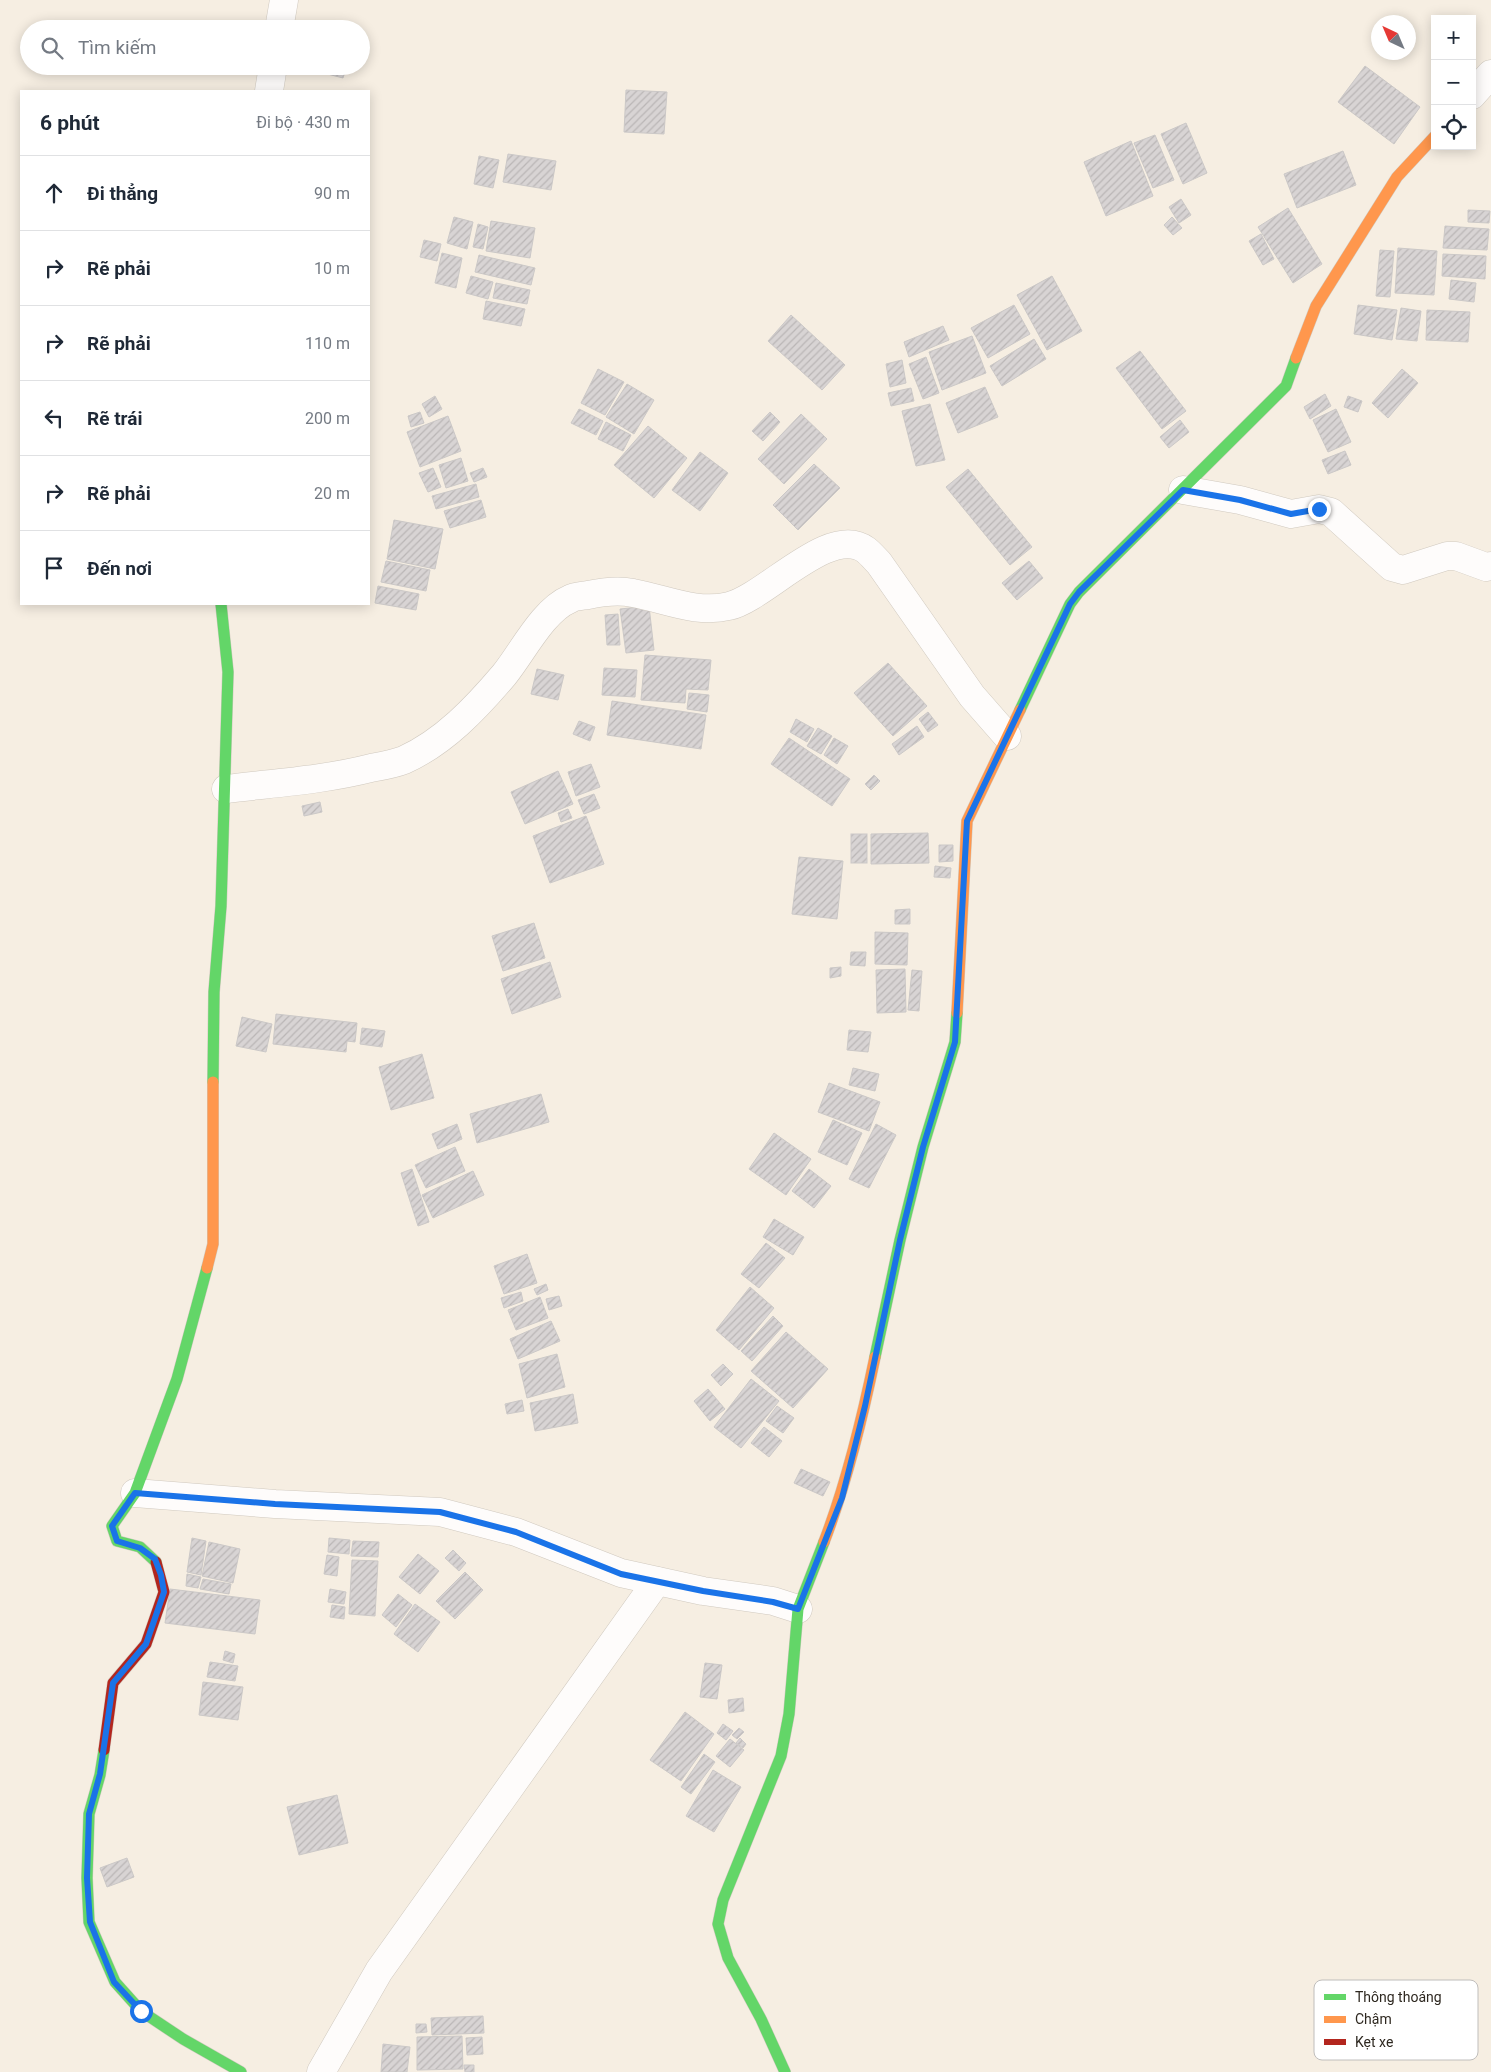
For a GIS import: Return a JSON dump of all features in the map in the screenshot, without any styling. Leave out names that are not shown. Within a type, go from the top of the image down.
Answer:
[{"type":"street","points":[[281,20],[284,0]]},
{"type":"street","points":[[1476,91],[1491,74]]},
{"type":"street","points":[[269,90],[272,75]]},
{"type":"street","points":[[785,2072],[761,2019],[728,1958],[718,1924],[723,1900],[782,1756],[789,1714],[798,1609],[842,1498],[865,1406],[900,1240],[923,1147],[955,1042],[967,821],[1070,604],[1079,592],[1286,386],[1316,306],[1397,178],[1431,140]]},
{"type":"street","points":[[1183,490],[1240,500],[1291,514],[1319,509],[1331,512],[1392,567],[1403,570],[1447,556],[1456,556],[1486,567],[1491,566]]},
{"type":"street","points":[[226,789],[345,775],[403,760],[449,732],[474,708],[505,674],[554,610],[570,599],[601,592],[631,592],[692,608],[710,609],[730,606],[746,600],[807,558],[825,549],[846,543],[865,549],[879,563],[972,696],[1007,736]]},
{"type":"street","points":[[221,605],[228,672],[221,906],[214,992],[213,1244],[177,1379],[135,1493],[112,1526],[113,1534],[117,1541],[140,1548],[155,1559],[161,1575],[164,1592],[146,1644],[113,1683],[100,1774],[89,1814],[87,1878],[90,1922],[114,1982],[141,2011],[183,2039],[241,2072]]},
{"type":"street","points":[[135,1493],[275,1504],[440,1512],[516,1532],[621,1574],[703,1591],[773,1602],[798,1609]]},
{"type":"street","points":[[321,2072],[379,1970],[657,1581]]},
{"type":"building","points":[[1365,66],[1420,107],[1394,144],[1338,102]]},
{"type":"building","points":[[331,75],[344,75],[343,78]]},
{"type":"building","points":[[626,90],[667,92],[664,134],[624,132]]},
{"type":"building","points":[[1186,123],[1207,173],[1183,184],[1161,134]]},
{"type":"building","points":[[1155,135],[1174,180],[1153,188],[1134,143]]},
{"type":"building","points":[[1131,141],[1153,196],[1106,216],[1084,162]]},
{"type":"building","points":[[1343,151],[1356,185],[1297,208],[1284,174]]},
{"type":"building","points":[[508,154],[556,161],[551,190],[503,182]]},
{"type":"building","points":[[479,156],[499,160],[493,188],[474,184]]},
{"type":"building","points":[[1181,199],[1191,215],[1179,223],[1169,207]]},
{"type":"building","points":[[1288,208],[1322,264],[1293,283],[1258,227]]},
{"type":"building","points":[[1468,210],[1490,211],[1489,223],[1468,222]]},
{"type":"building","points":[[454,217],[473,222],[467,249],[447,243]]},
{"type":"building","points":[[1172,217],[1182,228],[1173,235],[1164,225]]},
{"type":"building","points":[[491,221],[535,228],[530,258],[486,251]]},
{"type":"building","points":[[478,224],[488,227],[483,249],[473,247]]},
{"type":"building","points":[[1445,226],[1489,229],[1487,250],[1443,248]]},
{"type":"building","points":[[1261,234],[1274,259],[1263,265],[1249,241]]},
{"type":"building","points":[[424,240],[441,244],[437,261],[420,257]]},
{"type":"building","points":[[1398,248],[1437,251],[1434,295],[1395,293]]},
{"type":"building","points":[[1380,250],[1394,251],[1390,297],[1376,296]]},
{"type":"building","points":[[442,253],[462,258],[456,288],[435,283]]},
{"type":"building","points":[[1443,254],[1486,256],[1485,279],[1442,276]]},
{"type":"building","points":[[479,255],[535,268],[531,285],[475,272]]},
{"type":"building","points":[[471,276],[493,282],[488,299],[466,293]]},
{"type":"building","points":[[1052,276],[1082,331],[1047,350],[1017,295]]},
{"type":"building","points":[[1451,280],[1476,283],[1474,302],[1449,299]]},
{"type":"building","points":[[496,283],[530,290],[527,304],[493,298]]},
{"type":"building","points":[[486,301],[525,309],[521,326],[483,319]]},
{"type":"building","points":[[1014,305],[1030,334],[988,358],[971,328]]},
{"type":"building","points":[[1358,305],[1397,310],[1392,340],[1354,334]]},
{"type":"building","points":[[1401,308],[1421,311],[1417,341],[1396,339]]},
{"type":"building","points":[[1427,310],[1470,312],[1468,342],[1426,340]]},
{"type":"building","points":[[791,315],[845,365],[822,390],[768,341]]},
{"type":"building","points":[[943,326],[949,340],[909,357],[904,342]]},
{"type":"building","points":[[972,336],[986,373],[942,390],[929,352]]},
{"type":"building","points":[[1034,339],[1046,359],[1002,386],[990,366]]},
{"type":"building","points":[[1140,351],[1186,411],[1162,429],[1116,368]]},
{"type":"building","points":[[926,357],[939,393],[923,399],[909,364]]},
{"type":"building","points":[[902,360],[906,383],[890,387],[886,364]]},
{"type":"building","points":[[598,369],[624,382],[605,415],[581,403]]},
{"type":"building","points":[[1402,369],[1418,383],[1388,418],[1372,403]]},
{"type":"building","points":[[627,384],[654,400],[634,434],[606,417]]},
{"type":"building","points":[[985,387],[998,417],[958,433],[946,403]]},
{"type":"building","points":[[911,388],[914,401],[891,406],[888,393]]},
{"type":"building","points":[[1325,394],[1331,406],[1310,419],[1304,407]]},
{"type":"building","points":[[435,396],[442,409],[429,417],[422,404]]},
{"type":"building","points":[[1348,396],[1362,401],[1358,412],[1344,407]]},
{"type":"building","points":[[930,404],[945,460],[916,466],[902,411]]},
{"type":"building","points":[[579,409],[603,421],[596,435],[571,423]]},
{"type":"building","points":[[1336,409],[1351,442],[1328,452],[1313,420]]},
{"type":"building","points":[[420,412],[424,423],[411,427],[408,416]]},
{"type":"building","points":[[770,412],[780,422],[763,441],[752,431]]},
{"type":"building","points":[[801,414],[827,439],[784,484],[758,459]]},
{"type":"building","points":[[448,416],[461,451],[420,467],[407,432]]},
{"type":"building","points":[[1180,420],[1189,432],[1169,448],[1160,437]]},
{"type":"building","points":[[606,422],[631,435],[623,451],[598,439]]},
{"type":"building","points":[[648,426],[687,458],[654,498],[614,465]]},
{"type":"building","points":[[1345,451],[1351,465],[1328,474],[1322,460]]},
{"type":"building","points":[[700,452],[728,473],[700,511],[672,490]]},
{"type":"building","points":[[461,458],[468,481],[446,488],[439,465]]},
{"type":"building","points":[[814,464],[840,488],[798,530],[773,505]]},
{"type":"building","points":[[433,468],[441,487],[428,492],[419,473]]},
{"type":"building","points":[[483,468],[487,477],[474,482],[470,473]]},
{"type":"building","points":[[968,469],[1032,547],[1010,565],[946,487]]},
{"type":"building","points":[[476,484],[479,497],[436,509],[432,496]]},
{"type":"building","points":[[481,500],[486,517],[450,528],[444,511]]},
{"type":"building","points":[[394,520],[443,529],[435,569],[387,559]]},
{"type":"building","points":[[386,561],[430,570],[426,591],[381,582]]},
{"type":"building","points":[[1029,561],[1043,578],[1017,600],[1002,583]]},
{"type":"building","points":[[378,586],[419,594],[416,610],[375,603]]},
{"type":"building","points":[[649,606],[654,650],[626,653],[620,609]]},
{"type":"building","points":[[618,614],[620,645],[607,645],[605,615]]},
{"type":"building","points":[[645,655],[711,660],[708,690],[686,689],[685,703],[641,700]]},
{"type":"building","points":[[888,663],[927,706],[893,736],[854,693]]},
{"type":"building","points":[[604,668],[637,670],[635,697],[602,695]]},
{"type":"building","points":[[537,669],[564,675],[558,700],[531,694]]},
{"type":"building","points":[[689,693],[709,695],[707,712],[687,709]]},
{"type":"building","points":[[612,701],[706,715],[701,749],[607,735]]},
{"type":"building","points":[[928,712],[938,725],[928,732],[919,719]]},
{"type":"building","points":[[796,719],[814,729],[807,742],[790,732]]},
{"type":"building","points":[[579,721],[595,727],[590,741],[573,734]]},
{"type":"building","points":[[917,726],[924,737],[899,755],[892,744]]},
{"type":"building","points":[[818,728],[832,736],[821,754],[807,746]]},
{"type":"building","points":[[789,738],[850,779],[832,806],[771,764]]},
{"type":"building","points":[[834,738],[848,746],[837,764],[824,755]]},
{"type":"building","points":[[591,764],[600,787],[576,796],[568,772]]},
{"type":"building","points":[[558,771],[573,804],[525,824],[511,792]]},
{"type":"building","points":[[874,775],[880,781],[871,790],[865,784]]},
{"type":"building","points":[[594,794],[600,808],[584,814],[578,800]]},
{"type":"building","points":[[320,802],[322,812],[304,816],[302,806]]},
{"type":"building","points":[[568,809],[572,818],[561,822],[558,813]]},
{"type":"building","points":[[586,816],[604,864],[550,883],[533,836]]},
{"type":"building","points":[[928,833],[929,863],[871,864],[871,834]]},
{"type":"building","points":[[851,834],[867,834],[867,863],[851,863]]},
{"type":"building","points":[[939,845],[953,845],[953,861],[939,862]]},
{"type":"building","points":[[799,857],[843,861],[837,919],[792,914]]},
{"type":"building","points":[[935,866],[951,868],[950,878],[934,877]]},
{"type":"building","points":[[910,909],[910,924],[895,924],[895,910]]},
{"type":"building","points":[[534,923],[545,958],[503,971],[492,936]]},
{"type":"building","points":[[875,932],[908,933],[907,965],[875,964]]},
{"type":"building","points":[[851,952],[866,952],[865,966],[850,965]]},
{"type":"building","points":[[550,962],[561,997],[512,1014],[501,979]]},
{"type":"building","points":[[841,967],[841,976],[830,978],[830,968]]},
{"type":"building","points":[[905,969],[906,1012],[877,1013],[876,970]]},
{"type":"building","points":[[912,970],[922,971],[919,1011],[908,1010]]},
{"type":"building","points":[[276,1014],[357,1023],[355,1042],[347,1041],[346,1052],[273,1044]]},
{"type":"building","points":[[242,1017],[272,1024],[266,1052],[236,1046]]},
{"type":"building","points":[[362,1028],[385,1031],[382,1047],[360,1044]]},
{"type":"building","points":[[849,1030],[871,1032],[868,1052],[847,1050]]},
{"type":"building","points":[[422,1054],[434,1098],[391,1110],[379,1067]]},
{"type":"building","points":[[853,1068],[879,1074],[875,1091],[849,1085]]},
{"type":"building","points":[[829,1083],[880,1102],[869,1131],[818,1112]]},
{"type":"building","points":[[541,1094],[549,1122],[477,1143],[470,1114]]},
{"type":"building","points":[[833,1120],[862,1133],[847,1165],[818,1152]]},
{"type":"building","points":[[457,1124],[462,1139],[438,1149],[432,1134]]},
{"type":"building","points":[[876,1124],[896,1135],[869,1188],[849,1179]]},
{"type":"building","points":[[774,1133],[811,1159],[786,1195],[749,1169]]},
{"type":"building","points":[[455,1147],[465,1171],[426,1188],[415,1165]]},
{"type":"building","points":[[412,1169],[429,1222],[418,1226],[401,1173]]},
{"type":"building","points":[[809,1169],[831,1186],[814,1208],[792,1191]]},
{"type":"building","points":[[473,1171],[484,1195],[433,1218],[422,1195]]},
{"type":"building","points":[[774,1219],[804,1237],[793,1255],[763,1237]]},
{"type":"building","points":[[766,1243],[785,1258],[759,1288],[741,1274]]},
{"type":"building","points":[[527,1254],[537,1283],[504,1294],[494,1266]]},
{"type":"building","points":[[546,1284],[548,1290],[537,1295],[534,1289]]},
{"type":"building","points":[[750,1287],[774,1308],[739,1350],[716,1330]]},
{"type":"building","points":[[521,1292],[523,1301],[504,1308],[501,1298]]},
{"type":"building","points":[[559,1296],[562,1306],[549,1310],[546,1299]]},
{"type":"building","points":[[540,1297],[548,1318],[516,1330],[508,1310]]},
{"type":"building","points":[[773,1316],[783,1326],[752,1361],[741,1351]]},
{"type":"building","points":[[551,1321],[560,1341],[518,1359],[510,1339]]},
{"type":"building","points":[[786,1332],[828,1369],[793,1408],[751,1371]]},
{"type":"building","points":[[557,1354],[565,1387],[527,1398],[519,1364]]},
{"type":"building","points":[[723,1364],[733,1374],[721,1386],[711,1375]]},
{"type":"building","points":[[751,1379],[779,1401],[741,1448],[714,1427]]},
{"type":"building","points":[[708,1389],[725,1409],[710,1421],[694,1401]]},
{"type":"building","points":[[573,1394],[578,1423],[535,1431],[530,1403]]},
{"type":"building","points":[[522,1400],[524,1411],[507,1414],[505,1404]]},
{"type":"building","points":[[777,1406],[794,1418],[783,1433],[766,1421]]},
{"type":"building","points":[[764,1427],[782,1441],[769,1457],[751,1443]]},
{"type":"building","points":[[801,1469],[830,1482],[823,1496],[794,1483]]},
{"type":"building","points":[[192,1538],[206,1541],[201,1575],[187,1572]]},
{"type":"building","points":[[329,1538],[350,1540],[349,1554],[328,1552]]},
{"type":"building","points":[[353,1541],[379,1542],[378,1557],[351,1556]]},
{"type":"building","points":[[209,1542],[240,1549],[233,1583],[202,1576]]},
{"type":"building","points":[[453,1550],[466,1563],[459,1571],[445,1558]]},
{"type":"building","points":[[418,1554],[439,1571],[420,1594],[399,1577]]},
{"type":"building","points":[[327,1555],[339,1557],[337,1576],[324,1574]]},
{"type":"building","points":[[352,1560],[378,1561],[375,1616],[349,1614]]},
{"type":"building","points":[[465,1572],[483,1590],[455,1619],[436,1601]]},
{"type":"building","points":[[187,1574],[201,1577],[198,1588],[186,1586]]},
{"type":"building","points":[[203,1579],[231,1584],[229,1594],[200,1589]]},
{"type":"building","points":[[170,1589],[260,1600],[255,1634],[165,1623]]},
{"type":"building","points":[[330,1589],[346,1592],[344,1604],[328,1602]]},
{"type":"building","points":[[398,1594],[412,1605],[396,1627],[382,1615]]},
{"type":"building","points":[[415,1604],[440,1622],[418,1652],[394,1634]]},
{"type":"building","points":[[332,1605],[345,1607],[344,1619],[330,1617]]},
{"type":"building","points":[[225,1651],[235,1654],[233,1663],[223,1660]]},
{"type":"building","points":[[210,1662],[238,1666],[235,1681],[207,1677]]},
{"type":"building","points":[[705,1663],[722,1665],[717,1699],[700,1697]]},
{"type":"building","points":[[203,1682],[243,1687],[238,1720],[199,1715]]},
{"type":"building","points":[[743,1698],[744,1711],[729,1713],[728,1700]]},
{"type":"building","points":[[685,1712],[714,1734],[681,1781],[650,1760]]},
{"type":"building","points":[[723,1724],[733,1731],[726,1740],[717,1733]]},
{"type":"building","points":[[739,1728],[744,1732],[737,1739],[732,1735]]},
{"type":"building","points":[[740,1738],[746,1744],[743,1748],[736,1743]]},
{"type":"building","points":[[730,1739],[744,1750],[730,1767],[716,1756]]},
{"type":"building","points":[[704,1754],[715,1762],[691,1794],[681,1787]]},
{"type":"building","points":[[713,1770],[741,1787],[714,1832],[686,1816]]},
{"type":"building","points":[[337,1795],[348,1843],[299,1855],[287,1807]]},
{"type":"building","points":[[127,1858],[134,1877],[107,1887],[100,1868]]},
{"type":"building","points":[[483,2016],[484,2033],[432,2035],[431,2018]]},
{"type":"building","points":[[416,2024],[426,2024],[427,2032],[416,2033]]},
{"type":"building","points":[[462,2036],[463,2069],[417,2070],[417,2037]]},
{"type":"building","points":[[482,2037],[483,2054],[467,2055],[466,2038]]},
{"type":"building","points":[[383,2044],[410,2047],[407,2072],[381,2072]]},
{"type":"building","points":[[464,2065],[474,2065],[474,2072],[465,2072]]},
{"type":"traffic: fast","points":[[1020,710],[1070,604],[1079,592],[1286,386],[1296,358]]},
{"type":"traffic: fast","points":[[213,1082],[214,992],[221,906],[228,672],[221,605]]},
{"type":"traffic: fast","points":[[875,1357],[900,1240],[923,1147],[955,1042],[957,1013]]},
{"type":"traffic: fast","points":[[156,1562],[140,1547],[117,1541],[112,1526],[135,1493],[177,1379],[207,1268]]},
{"type":"traffic: fast","points":[[785,2072],[761,2019],[728,1958],[718,1924],[723,1900],[781,1756],[789,1714],[798,1609],[824,1542]]},
{"type":"traffic: fast","points":[[104,1750],[100,1775],[89,1814],[87,1878],[89,1922],[115,1982],[141,2011],[183,2039],[241,2072]]},
{"type":"traffic: slow","points":[[1296,358],[1316,306],[1397,177],[1431,140]]},
{"type":"traffic: slow","points":[[957,1013],[967,821],[1020,710]]},
{"type":"traffic: slow","points":[[207,1268],[213,1244],[213,1082]]},
{"type":"traffic: slow","points":[[824,1542],[840,1497],[853,1451],[875,1357]]},
{"type":"traffic: jam","points":[[104,1750],[113,1683],[146,1644],[164,1592],[156,1562]]},
{"type":"route","points":[[141,2011],[114,1982],[90,1922],[87,1878],[89,1814],[100,1774],[113,1683],[146,1644],[164,1592],[161,1575],[155,1559],[140,1548],[117,1541],[113,1534],[112,1526],[135,1493],[275,1504],[440,1512],[516,1532],[621,1574],[703,1591],[773,1602],[798,1609],[842,1498],[865,1406],[900,1240],[923,1147],[955,1042],[967,821],[1007,736],[1070,604],[1079,592],[1183,490],[1240,500],[1291,514],[1319,509]]}]
